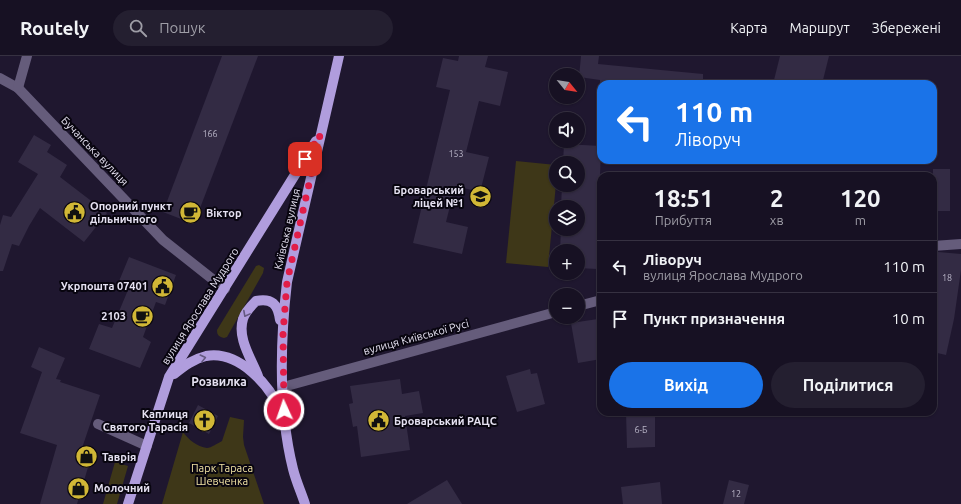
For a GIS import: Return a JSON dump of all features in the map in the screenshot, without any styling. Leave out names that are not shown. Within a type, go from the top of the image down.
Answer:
[{"type":"main road","name":"Київська вулиця","points":[[305,504],[293,469],[285,422],[283,387],[283,333],[287,282],[338,56]]},
{"type":"main road","name":"вулиця Ярослава Мудрого","points":[[128,504],[169,377],[320,135]]},
{"type":"main road","points":[[260,379],[242,337],[243,318],[256,300],[265,299],[274,303],[279,310],[283,333]]},
{"type":"main road","points":[[169,377],[192,361],[206,356],[225,358],[238,363],[260,379],[270,391],[277,402],[285,422]]},
{"type":"street","points":[[18,88],[27,56]]},
{"type":"street","name":"Бучанська вулиця","points":[[0,78],[18,88],[163,240],[224,289]]},
{"type":"street","points":[[937,246],[961,244]]},
{"type":"street","points":[[585,304],[597,301]]},
{"type":"street","name":"вулиця Київської Русі","points":[[283,387],[549,314]]},
{"type":"street","points":[[98,424],[147,446]]},
{"type":"green space","points":[[516,161],[549,164],[549,192],[555,192],[554,200],[549,200],[549,236],[551,236],[549,244],[548,267],[506,263]]},
{"type":"green space","points":[[259,265],[264,268],[263,273],[227,337],[221,337],[217,330],[256,266]]},
{"type":"green space","name":"Парк Тараса Шевченка","points":[[230,417],[244,420],[244,445],[264,504],[162,504],[183,432],[196,444],[209,448],[222,441]]},
{"type":"green space","points":[[115,462],[128,466],[117,504],[103,504]]},
{"type":"building","points":[[222,56],[258,56],[194,224],[163,212]]},
{"type":"building","points":[[459,56],[488,56],[485,67],[508,72],[500,106],[479,101],[466,152],[489,157],[480,192],[455,186],[446,222],[468,227],[462,254],[413,243],[450,90],[436,87],[443,58],[458,61]]},
{"type":"building","points":[[581,56],[599,56],[598,64],[703,74],[703,80],[600,80],[585,78],[585,68],[580,68]]},
{"type":"building","points":[[780,56],[829,56],[823,80],[774,80]]},
{"type":"building","points":[[34,135],[51,145],[47,152],[67,165],[60,177],[107,213],[84,242],[40,208],[19,246],[12,244],[3,271],[0,271],[0,225],[3,215],[11,217],[38,174],[18,162]]},
{"type":"building","points":[[585,145],[597,146],[597,164],[600,164],[600,172],[597,172],[597,269],[585,268],[585,244],[560,244],[561,236],[585,236],[585,200],[561,200],[562,192],[585,192],[585,156],[563,156],[564,148],[585,148]]},
{"type":"building","points":[[933,169],[950,169],[950,211],[937,211],[937,172],[933,172]]},
{"type":"building","points":[[938,252],[961,254],[961,270],[954,319],[946,355],[937,353]]},
{"type":"building","points":[[129,257],[176,275],[165,305],[156,302],[143,337],[151,342],[140,368],[89,349],[99,324],[112,328],[128,290],[117,286]]},
{"type":"building","points":[[597,319],[597,360],[578,363],[571,324],[585,324],[585,321]]},
{"type":"building","points":[[39,347],[65,358],[56,379],[61,380],[60,382],[100,395],[81,451],[92,454],[77,504],[40,504],[57,445],[20,433],[42,372],[31,367]]},
{"type":"building","points":[[530,369],[531,374],[537,373],[545,404],[517,412],[506,376]]},
{"type":"building","name":"Броварський РАЦС","points":[[400,379],[402,394],[419,391],[423,413],[405,416],[410,450],[361,457],[357,426],[353,427],[349,404],[353,403],[350,386]]},
{"type":"building","name":"Каплиця Святого Тарасія","points":[[198,405],[218,416],[209,434],[189,423]]},
{"type":"building","points":[[626,416],[655,416],[655,447],[627,448]]},
{"type":"building","points":[[447,480],[462,504],[407,504]]},
{"type":"building","points":[[729,480],[749,485],[744,504],[723,504]]},
{"type":"building","points":[[660,482],[662,504],[623,504],[621,487]]},
{"type":"place","name":"Броварський ліцей №1","points":[[480,196]]},
{"type":"place","name":"Опорний пункт дільничного","points":[[75,212]]},
{"type":"place","name":"Віктор","points":[[190,213]]},
{"type":"place","name":"Укрпошта 07401","points":[[163,286]]},
{"type":"place","name":"2103","points":[[142,316]]},
{"type":"place","name":"Каплиця Святого Тарасія","points":[[204,420]]},
{"type":"place","name":"Броварський РАЦС","points":[[379,421]]},
{"type":"place","name":"Таврія","points":[[86,457]]},
{"type":"place","name":"Молочний","points":[[79,488]]},
{"type":"district","name":"Розвилка","points":[[219,382]]},
{"type":"route","points":[[284,410],[282,373],[284,308],[287,282],[320,135],[305,159]]}]
